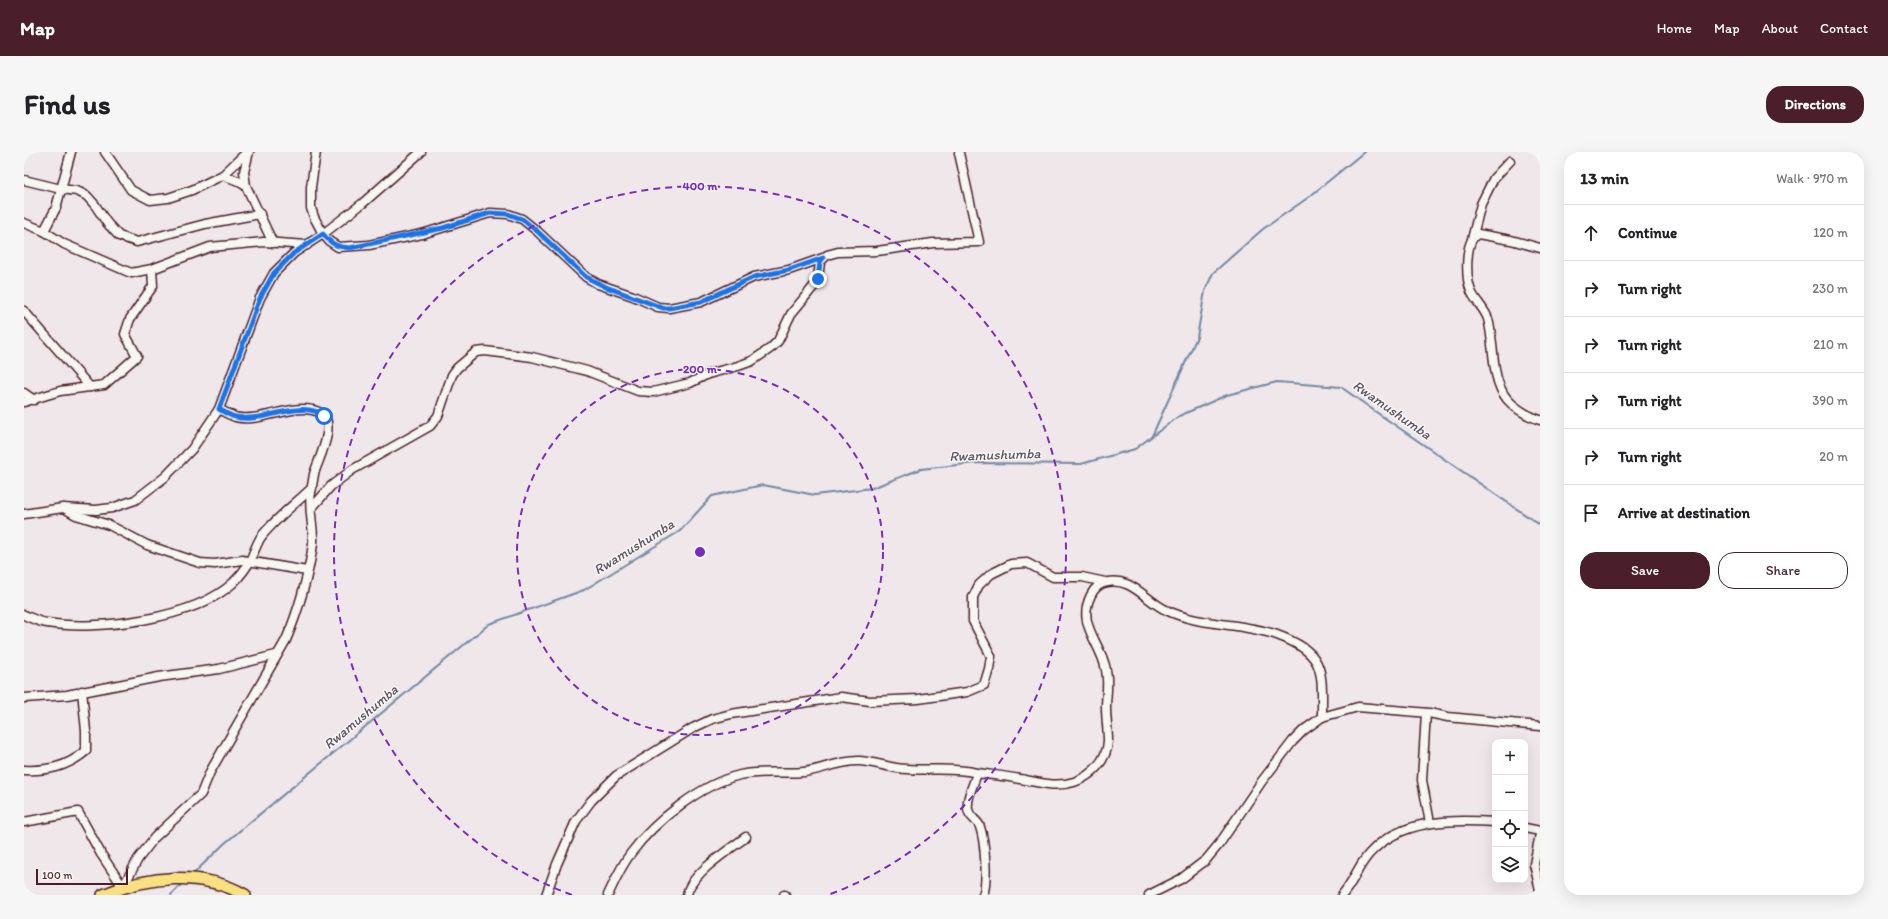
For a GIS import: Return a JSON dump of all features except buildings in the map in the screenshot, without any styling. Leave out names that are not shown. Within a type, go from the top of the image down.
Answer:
[{"type":"highway","points":[[103,895],[123,887],[165,879],[197,878],[231,887],[246,895]]},
{"type":"street","points":[[44,231],[56,208],[70,152]]},
{"type":"street","points":[[104,152],[132,190],[150,200],[168,198],[192,190],[223,175],[248,152]]},
{"type":"street","points":[[248,152],[244,172],[246,186],[273,243]]},
{"type":"street","points":[[316,152],[311,187],[311,208],[323,234],[329,242],[338,247],[350,248],[443,228],[490,213],[508,214],[522,219],[537,231],[586,277],[598,284],[633,296],[658,307],[669,308],[701,302],[754,277],[789,270],[838,252],[876,251],[933,243],[979,242],[959,153]]},
{"type":"street","points":[[24,514],[63,508],[96,510],[112,508],[135,500],[165,477],[192,449],[219,409],[260,298],[274,273],[294,253],[323,234],[363,203],[421,152]]},
{"type":"street","points":[[1510,161],[1494,178],[1482,204],[1468,253],[1468,283],[1471,291],[1488,318],[1500,385],[1511,402],[1528,415],[1540,420]]},
{"type":"street","points":[[223,175],[246,186]]},
{"type":"street","points":[[24,180],[61,189],[78,191],[87,196],[95,205],[106,223],[119,236],[137,242],[205,224],[260,214]]},
{"type":"street","points":[[24,223],[44,231],[64,244],[132,273],[152,269],[210,247],[273,243],[307,245]]},
{"type":"street","points":[[1472,239],[1475,234],[1481,234],[1540,248]]},
{"type":"street","points":[[310,509],[331,486],[352,470],[430,426],[438,416],[452,375],[457,368],[476,352],[485,351],[532,356],[557,362],[587,371],[645,393],[690,383],[708,374],[752,361],[771,348],[782,336],[791,314],[814,286],[818,279],[820,262],[823,258]]},
{"type":"street","points":[[24,402],[60,391],[104,385],[137,356],[125,334],[130,319],[153,286],[152,269]]},
{"type":"street","points":[[24,312],[90,387]]},
{"type":"street","points":[[24,393],[34,400]]},
{"type":"street","points":[[24,822],[78,812],[101,854],[123,887],[138,859],[155,837],[201,794],[214,766],[293,624],[313,542],[310,509],[314,474],[327,437],[327,426],[324,416],[320,412],[302,410],[247,418],[236,417],[219,409]]},
{"type":"street","points":[[24,615],[46,623],[64,625],[110,624],[148,619],[175,613],[219,595],[234,582],[250,561],[261,537],[312,488]]},
{"type":"street","points":[[63,508],[76,515],[109,525],[147,545],[200,563],[214,564],[242,560],[307,571]]},
{"type":"street","points":[[546,895],[557,864],[576,821],[591,801],[616,776],[693,728],[731,714],[841,698],[891,701],[967,692],[984,685],[989,669],[991,656],[973,621],[973,597],[979,586],[991,574],[1011,564],[1028,563],[1054,577],[1082,577],[1105,582]]},
{"type":"street","points":[[608,895],[618,872],[631,852],[656,827],[703,789],[733,777],[761,772],[805,772],[820,770],[846,762],[859,761],[906,769],[956,770],[1018,778],[1047,785],[1074,782],[1085,777],[1095,770],[1108,744],[1106,714],[1107,676],[1100,651],[1087,625],[1085,614],[1093,589],[1097,585],[1105,582],[1116,581],[1137,588],[1154,603],[1182,617],[1276,635],[1307,650],[1313,656],[1321,670],[1322,717]]},
{"type":"street","points":[[24,698],[67,695],[159,677],[219,669],[276,655]]},
{"type":"street","points":[[24,770],[42,771],[73,762],[86,751],[86,731],[82,691]]},
{"type":"street","points":[[1149,895],[1181,880],[1206,860],[1220,844],[1262,781],[1293,741],[1304,730],[1322,717],[1358,707],[1540,726]]},
{"type":"street","points":[[1426,713],[1422,780],[1430,823]]},
{"type":"street","points":[[977,773],[968,801],[968,810],[972,819],[980,827],[986,882],[983,895]]},
{"type":"street","points":[[1342,895],[1351,884],[1369,854],[1380,844],[1409,828],[1451,820],[1492,822]]},
{"type":"street","points":[[1528,829],[1540,831]]},
{"type":"street","points":[[1540,834],[1534,864],[1540,890]]},
{"type":"street","points":[[687,895],[688,890],[701,873],[746,837]]},
{"type":"waterway","points":[[1152,436],[1197,337],[1205,291],[1213,273],[1263,229],[1309,197],[1364,152]]},
{"type":"waterway","name":"Rwamushumba","points":[[192,875],[225,843],[489,624],[584,590],[680,531],[712,496],[763,485],[815,495],[872,488],[921,469],[975,463],[1081,464],[1135,449],[1179,416],[1227,395],[1277,382],[1341,387],[1540,525]]},
{"type":"waterway","name":"Rwamushumba","points":[[171,895],[183,883]]},
{"type":"route","points":[[324,416],[320,412],[302,410],[247,418],[236,417],[219,409],[260,298],[274,273],[294,253],[323,234],[329,242],[338,247],[350,248],[422,234],[490,213],[508,214],[522,219],[537,231],[559,250],[574,267],[586,277],[598,284],[619,290],[663,308],[701,302],[754,277],[789,270],[823,258],[820,262],[818,279]]}]
